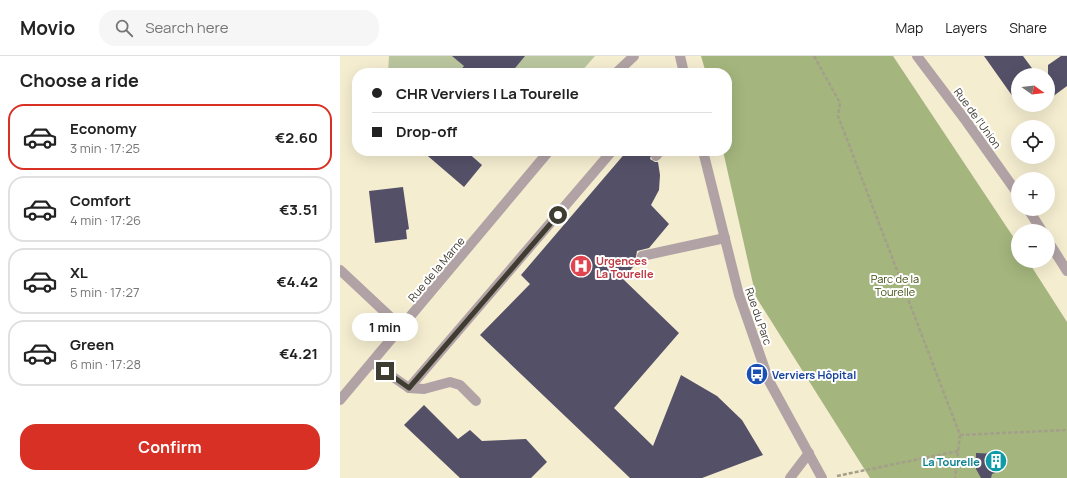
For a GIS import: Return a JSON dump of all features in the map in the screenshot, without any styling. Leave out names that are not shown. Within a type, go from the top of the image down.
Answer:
[{"type":"street","points":[[621,68],[634,56]]},
{"type":"street","points":[[680,56],[683,68]]},
{"type":"street","name":"Rue de l'Union","points":[[917,56],[1011,184]]},
{"type":"street","name":"Rue de la Marne","points":[[340,400],[373,363],[545,156]]},
{"type":"street","points":[[409,388],[608,156]]},
{"type":"street","name":"Rue du Parc","points":[[704,156],[739,295],[769,380],[822,478]]},
{"type":"street","points":[[642,256],[725,238]]},
{"type":"street","points":[[1055,252],[1067,271]]},
{"type":"street","points":[[340,270],[402,328]]},
{"type":"street","points":[[373,363],[409,388],[424,389],[450,382],[460,385],[476,402]]},
{"type":"street","points":[[790,478],[809,453]]},
{"type":"path","points":[[814,56],[840,103],[838,116],[960,435],[955,478]]},
{"type":"path","points":[[960,435],[1067,430]]},
{"type":"path","points":[[833,476],[958,451]]},
{"type":"green space","points":[[389,56],[595,56],[584,68],[388,68]]},
{"type":"green space","name":"Parc de la Tourelle","points":[[701,56],[893,56],[1011,233],[1011,268],[1032,268],[1067,322],[1067,478],[870,478],[756,297],[724,156],[732,156],[732,68],[705,68]]},
{"type":"building","points":[[452,56],[525,56],[515,68],[462,68],[464,66]]},
{"type":"building","points":[[984,56],[1023,56],[1032,68],[1011,68],[1011,94]]},
{"type":"building","points":[[1061,56],[1067,56],[1067,86],[1055,95],[1055,68],[1048,68],[1048,65]]},
{"type":"building","points":[[428,156],[472,156],[482,165],[464,187]]},
{"type":"building","points":[[623,156],[651,156],[650,159],[658,162],[660,175],[659,190],[651,205],[669,224],[649,248],[637,251],[636,257],[638,261],[623,279],[679,333],[614,408],[653,446],[681,375],[717,396],[742,420],[763,455],[702,478],[630,478],[480,335],[530,284],[521,275]]},
{"type":"building","points":[[403,187],[409,229],[406,230],[407,239],[375,243],[369,191]]},
{"type":"building","points":[[424,405],[458,439],[470,430],[482,441],[526,439],[547,462],[531,478],[460,478],[404,425]]},
{"type":"building","name":"La Tourelle","points":[[976,453],[996,454],[995,473],[992,474],[991,478],[981,478],[976,469]]},
{"type":"place","name":"Urgences La Tourelle","points":[[581,266]]},
{"type":"place","name":"Verviers Hôpital","points":[[757,374]]},
{"type":"place","name":"La Tourelle","points":[[996,461]]},
{"type":"route","points":[[385,371],[409,388],[558,215]]}]
